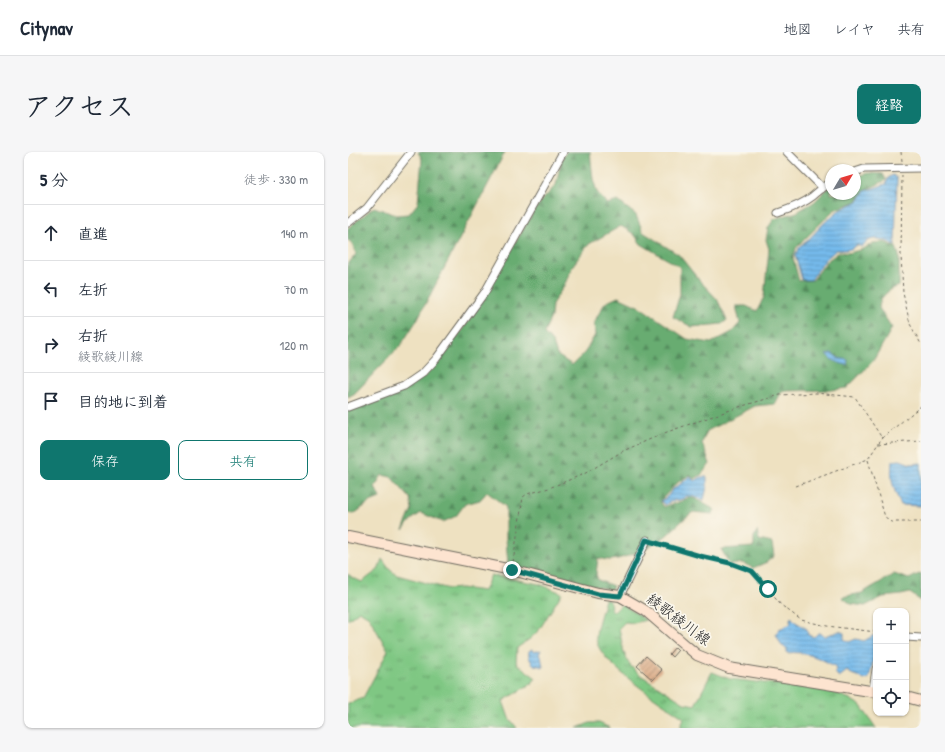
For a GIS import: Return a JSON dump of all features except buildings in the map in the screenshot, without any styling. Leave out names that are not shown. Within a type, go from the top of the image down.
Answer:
[{"type":"main road","name":"綾歌綾川線","points":[[348,537],[512,570],[598,594],[620,596],[646,611],[698,655],[729,668],[873,691]]},
{"type":"main road","points":[[909,699],[921,701]]},
{"type":"street","points":[[348,223],[367,208],[411,152]]},
{"type":"street","points":[[348,407],[404,386],[423,373],[436,359],[485,292],[563,152]]},
{"type":"street","points":[[787,152],[822,187]]},
{"type":"street","points":[[861,170],[921,168]]},
{"type":"street","points":[[778,213],[795,207],[812,197],[825,186]]},
{"type":"street","points":[[620,596],[646,540]]},
{"type":"street","points":[[909,636],[921,638]]},
{"type":"path","points":[[901,152],[901,255],[903,293],[910,324],[921,344]]},
{"type":"path","points":[[512,570],[520,526],[523,498],[527,494],[549,488],[584,474],[623,451],[678,428],[739,407],[780,396],[816,393],[855,397],[882,438]]},
{"type":"path","points":[[796,486],[868,459],[882,438],[921,406]]},
{"type":"path","points":[[878,444],[921,441]]},
{"type":"path","points":[[868,459],[885,517],[892,522],[921,522]]},
{"type":"path","points":[[646,540],[730,563],[752,571],[781,605],[802,620],[827,626],[873,632]]},
{"type":"green space","points":[[418,152],[505,152],[417,320],[401,345],[354,394],[348,397],[348,264],[356,254],[352,243],[348,240],[348,228],[374,207],[396,215],[409,214],[418,203],[422,159]]},
{"type":"green space","points":[[566,152],[590,152],[593,179],[597,192],[607,204],[618,201],[636,215],[643,232],[679,255],[699,280],[717,299],[727,320],[722,324],[692,327],[673,317],[680,294],[680,267],[641,244],[634,234],[621,226],[589,244],[573,265],[564,286],[552,304],[551,317],[544,333],[553,343],[557,355],[572,365],[585,352],[595,335],[594,322],[605,303],[618,297],[640,307],[687,339],[711,343],[732,332],[740,323],[736,306],[746,306],[757,311],[764,297],[769,249],[766,240],[768,228],[774,219],[797,212],[814,202],[825,191],[825,200],[858,200],[834,210],[796,248],[793,258],[799,281],[813,280],[827,261],[839,252],[849,253],[863,249],[873,243],[884,242],[896,247],[899,255],[899,286],[891,289],[885,294],[881,300],[879,308],[892,328],[873,361],[847,388],[831,390],[782,391],[775,404],[755,406],[707,431],[702,443],[710,464],[701,475],[694,479],[690,475],[677,483],[660,501],[664,507],[683,501],[689,497],[696,499],[715,510],[712,514],[693,512],[662,539],[631,554],[610,560],[598,558],[596,574],[598,580],[613,586],[611,590],[508,566],[506,507],[487,492],[480,500],[465,504],[456,516],[443,522],[421,513],[411,520],[403,530],[412,509],[410,498],[391,477],[382,475],[375,487],[380,498],[370,502],[354,514],[348,513],[348,411],[407,387],[425,376],[439,361],[472,316],[537,206],[556,185],[561,161]]},
{"type":"green space","points":[[868,173],[883,174],[886,180],[864,191],[861,195],[861,175]]},
{"type":"green space","points":[[757,531],[759,540],[772,543],[774,556],[767,562],[753,568],[743,563],[730,565],[721,549],[754,547],[754,537]]},
{"type":"green space","points":[[382,559],[390,570],[397,575],[449,589],[461,588],[484,591],[491,575],[539,584],[562,593],[539,630],[517,648],[516,663],[536,678],[532,683],[503,701],[509,718],[517,728],[348,728],[348,704],[363,698],[388,651],[369,617],[359,611],[348,620],[348,574],[362,582],[378,570]]},
{"type":"green space","points":[[921,573],[921,601],[910,593],[883,597],[865,606],[851,604],[842,597],[862,593],[894,574],[909,579]]},
{"type":"green space","points":[[605,599],[610,601],[611,611],[615,611],[622,604],[646,620],[634,623],[625,622],[619,628],[624,653],[630,665],[639,674],[684,703],[695,705],[712,672],[730,679],[816,689],[835,693],[850,699],[861,706],[876,728],[680,728],[684,718],[633,682],[608,660],[600,649],[596,635]]},
{"type":"green space","points":[[590,723],[599,723],[610,728],[577,728]]},
{"type":"water","points":[[893,175],[897,178],[895,245],[886,241],[873,239],[869,240],[862,247],[857,245],[850,249],[836,250],[825,260],[811,280],[802,280],[795,255],[800,246],[838,211],[861,200],[861,197],[865,191],[886,184],[888,178]]},
{"type":"water","points":[[832,353],[838,358],[848,360],[847,365],[835,361],[826,354]]},
{"type":"water","points":[[900,460],[911,464],[921,463],[921,506],[901,505],[898,499],[894,489],[891,468],[892,461]]},
{"type":"water","points":[[690,477],[695,481],[701,477],[707,477],[707,487],[704,500],[687,496],[665,505],[661,501],[668,496],[672,490]]},
{"type":"water","points":[[791,616],[794,621],[807,629],[808,635],[814,637],[819,632],[825,637],[839,631],[844,633],[844,639],[849,642],[856,639],[864,641],[873,636],[873,662],[869,678],[864,680],[847,671],[839,677],[835,673],[836,667],[825,661],[806,654],[793,652],[787,653],[787,648],[782,646],[776,634],[779,629],[791,624]]},
{"type":"water","points":[[532,649],[533,652],[541,650],[539,654],[541,656],[543,667],[534,665],[530,660],[529,651]]},
{"type":"route","points":[[512,570],[598,594],[620,596],[646,540],[730,563],[752,571],[768,589]]}]
